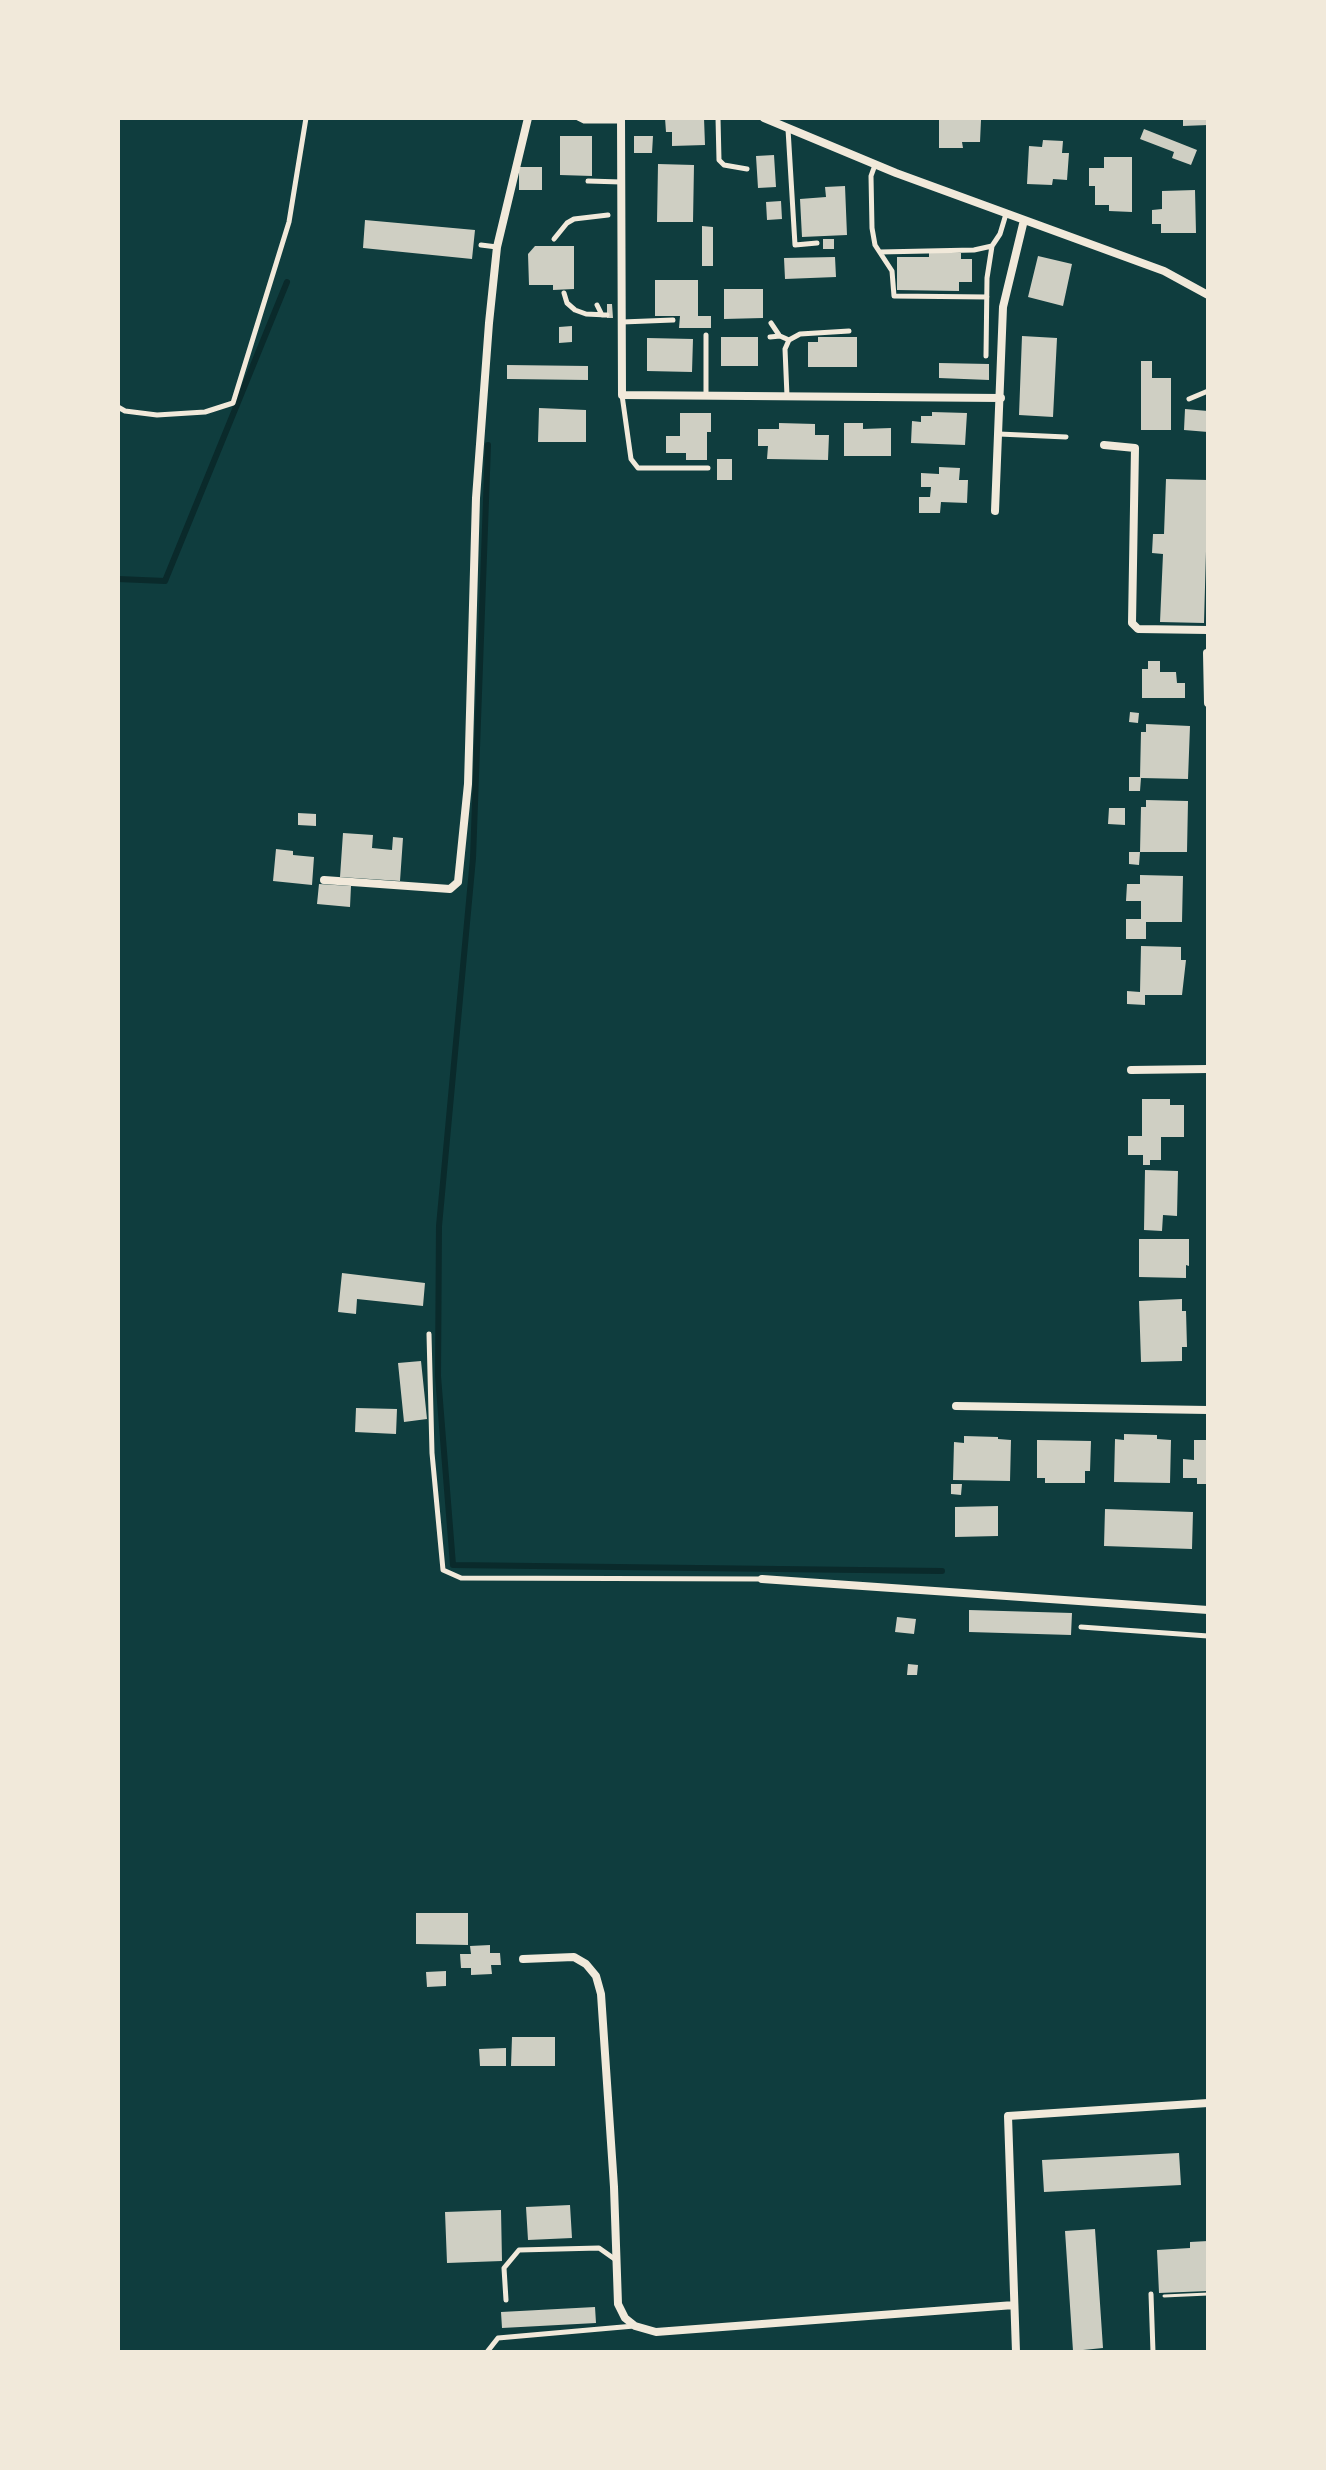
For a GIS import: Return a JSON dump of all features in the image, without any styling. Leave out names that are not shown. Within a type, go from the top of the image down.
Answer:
[{"type":"street","points":[[324,880],[450,889],[458,882],[468,784],[476,498],[497,247],[528,118]]},
{"type":"street","points":[[764,118],[875,165],[1164,271],[1208,295]]},
{"type":"street","points":[[621,119],[621,182],[614,215],[613,316],[622,395],[1001,398]]},
{"type":"street","points":[[995,511],[1003,307],[1024,220]]},
{"type":"street","points":[[1104,445],[1135,448],[1132,623],[1138,629],[1208,630]]},
{"type":"street","points":[[1208,657],[1208,703]]},
{"type":"street","points":[[1131,1070],[1208,1069]]},
{"type":"street","points":[[956,1406],[1208,1410]]},
{"type":"street","points":[[762,1579],[1208,1610]]},
{"type":"street","points":[[523,1959],[574,1957],[586,1964],[596,1976],[601,1994],[618,2304],[625,2318],[635,2326],[656,2332],[1014,2305]]},
{"type":"street","points":[[1016,2352],[1008,2116],[1208,2103]]},
{"type":"lane","points":[[118,407],[125,411],[157,415],[205,412],[233,403],[289,222],[306,118]]},
{"type":"lane","points":[[578,118],[584,121],[621,119]]},
{"type":"lane","points":[[718,118],[719,160],[724,165],[747,169]]},
{"type":"lane","points":[[788,129],[795,245],[817,243]]},
{"type":"lane","points":[[875,165],[871,176],[872,228],[875,245],[892,271],[894,296],[987,297]]},
{"type":"lane","points":[[588,181],[621,182]]},
{"type":"lane","points":[[986,356],[992,246],[1000,234],[1006,213]]},
{"type":"lane","points":[[554,239],[574,219],[614,215]]},
{"type":"lane","points":[[481,245],[497,247]]},
{"type":"lane","points":[[880,252],[974,250],[992,246]]},
{"type":"lane","points":[[564,293],[567,303],[586,314],[673,320]]},
{"type":"lane","points":[[597,305],[613,316]]},
{"type":"lane","points":[[771,323],[780,336]]},
{"type":"lane","points":[[787,396],[785,349],[789,340],[800,334],[849,331]]},
{"type":"lane","points":[[706,335],[706,395]]},
{"type":"lane","points":[[770,337],[780,336],[789,340]]},
{"type":"lane","points":[[1189,399],[1208,391]]},
{"type":"lane","points":[[622,395],[631,459],[638,468],[708,468]]},
{"type":"lane","points":[[999,434],[1066,437]]},
{"type":"lane","points":[[429,1334],[432,1453],[443,1570],[461,1578],[762,1579]]},
{"type":"lane","points":[[1081,1627],[1208,1636]]},
{"type":"lane","points":[[506,2300],[504,2268],[519,2250],[599,2248],[616,2261]]},
{"type":"lane","points":[[1151,2296],[1153,2352]]},
{"type":"lane","points":[[487,2352],[498,2338],[635,2326]]},
{"type":"path","points":[[1151,2296],[1208,2294]]},
{"type":"building","points":[[665,118],[704,118],[705,145],[672,146],[672,132],[666,132]]},
{"type":"building","points":[[939,118],[981,120],[980,142],[962,142],[963,148],[939,148]]},
{"type":"building","points":[[1183,118],[1208,118],[1208,125],[1183,126]]},
{"type":"building","points":[[1144,129],[1197,150],[1191,165],[1172,158],[1174,152],[1140,139]]},
{"type":"building","points":[[560,136],[592,136],[592,176],[560,175]]},
{"type":"building","points":[[634,136],[653,136],[652,153],[634,153]]},
{"type":"building","points":[[1043,140],[1063,141],[1062,153],[1069,153],[1067,180],[1053,179],[1052,185],[1027,184],[1029,146],[1042,147]]},
{"type":"building","points":[[774,155],[776,187],[758,188],[756,156]]},
{"type":"building","points":[[1104,157],[1132,157],[1132,212],[1109,211],[1109,205],[1095,205],[1095,186],[1089,186],[1089,168],[1104,168]]},
{"type":"building","points":[[658,164],[694,165],[693,222],[657,222]]},
{"type":"building","points":[[519,167],[542,167],[542,190],[519,190]]},
{"type":"building","points":[[845,186],[847,235],[802,237],[800,199],[826,197],[825,187]]},
{"type":"building","points":[[1195,190],[1196,233],[1161,233],[1161,224],[1152,224],[1152,210],[1162,209],[1162,191]]},
{"type":"building","points":[[781,201],[782,219],[767,220],[766,202]]},
{"type":"building","points":[[365,220],[475,230],[472,259],[363,248]]},
{"type":"building","points":[[702,226],[713,227],[713,266],[702,266]]},
{"type":"building","points":[[823,239],[834,239],[834,249],[823,249]]},
{"type":"building","points":[[535,246],[574,246],[574,289],[553,290],[553,285],[529,285],[528,254]]},
{"type":"building","points":[[929,252],[961,253],[961,259],[972,259],[972,282],[959,282],[959,291],[897,290],[897,257],[929,257]]},
{"type":"building","points":[[1038,256],[1072,264],[1063,306],[1028,297]]},
{"type":"building","points":[[835,257],[836,277],[785,279],[784,258]]},
{"type":"building","points":[[655,280],[698,280],[698,316],[711,316],[711,328],[679,328],[680,316],[655,316]]},
{"type":"building","points":[[724,289],[763,289],[763,318],[724,319]]},
{"type":"building","points":[[607,304],[612,304],[613,318],[607,318]]},
{"type":"building","points":[[572,326],[572,342],[559,343],[559,327]]},
{"type":"building","points":[[1022,336],[1057,338],[1053,417],[1019,415]]},
{"type":"building","points":[[721,337],[758,337],[758,366],[721,366]]},
{"type":"building","points":[[818,337],[857,337],[857,367],[808,367],[808,342],[818,342]]},
{"type":"building","points":[[647,338],[693,339],[692,372],[647,371]]},
{"type":"building","points":[[1141,361],[1152,361],[1152,378],[1171,378],[1171,430],[1141,430]]},
{"type":"building","points":[[939,363],[989,364],[989,380],[939,378]]},
{"type":"building","points":[[507,365],[588,366],[588,380],[507,379]]},
{"type":"building","points":[[539,408],[586,410],[586,442],[538,442]]},
{"type":"building","points":[[1185,409],[1208,411],[1208,432],[1184,430]]},
{"type":"building","points":[[932,412],[967,413],[965,445],[911,443],[912,421],[921,422],[921,416],[932,416]]},
{"type":"building","points":[[680,413],[711,413],[707,460],[686,460],[686,453],[666,453],[666,436],[680,436]]},
{"type":"building","points":[[779,423],[815,424],[815,435],[829,435],[828,460],[767,459],[768,446],[758,446],[758,429],[779,429]]},
{"type":"building","points":[[844,423],[863,423],[863,429],[891,428],[891,456],[844,456]]},
{"type":"building","points":[[717,459],[732,459],[732,480],[717,480]]},
{"type":"building","points":[[939,467],[960,468],[959,480],[968,480],[967,503],[941,502],[940,513],[919,513],[919,497],[930,497],[931,487],[921,487],[921,473],[939,474]]},
{"type":"building","points":[[1166,479],[1208,480],[1204,623],[1160,622],[1163,554],[1152,553],[1153,534],[1164,534]]},
{"type":"building","points":[[1148,661],[1160,661],[1160,672],[1176,672],[1177,683],[1185,683],[1185,698],[1142,698],[1142,669],[1148,669]]},
{"type":"building","points":[[1130,712],[1139,713],[1138,723],[1129,722]]},
{"type":"building","points":[[1146,724],[1190,726],[1188,779],[1141,778],[1140,791],[1129,791],[1129,777],[1140,777],[1141,732],[1146,732]]},
{"type":"building","points":[[1146,800],[1188,801],[1187,852],[1140,852],[1141,807],[1146,807]]},
{"type":"building","points":[[1109,808],[1125,808],[1125,825],[1108,824]]},
{"type":"building","points":[[298,813],[316,814],[316,826],[298,825]]},
{"type":"building","points":[[343,833],[373,835],[372,848],[392,850],[393,837],[403,838],[400,881],[340,877]]},
{"type":"building","points":[[276,849],[314,857],[312,885],[273,881]]},
{"type":"building","points":[[1129,852],[1140,852],[1139,865],[1129,864]]},
{"type":"building","points":[[1140,875],[1183,876],[1182,922],[1146,922],[1146,939],[1126,939],[1126,919],[1141,919],[1141,901],[1126,901],[1127,884],[1140,884]]},
{"type":"building","points":[[319,884],[351,886],[350,907],[317,904]]},
{"type":"building","points":[[1141,946],[1181,947],[1181,960],[1186,960],[1182,995],[1145,995],[1145,1005],[1127,1004],[1127,991],[1140,992]]},
{"type":"building","points":[[1142,1099],[1170,1099],[1170,1105],[1184,1105],[1184,1137],[1161,1137],[1161,1160],[1150,1160],[1150,1165],[1143,1165],[1143,1155],[1128,1155],[1128,1136],[1142,1136]]},
{"type":"building","points":[[1145,1170],[1178,1171],[1177,1216],[1163,1215],[1162,1231],[1144,1230]]},
{"type":"building","points":[[1139,1239],[1189,1239],[1186,1278],[1139,1277]]},
{"type":"building","points":[[342,1273],[425,1283],[423,1306],[357,1299],[356,1314],[338,1312]]},
{"type":"building","points":[[1182,1299],[1182,1311],[1186,1311],[1187,1347],[1182,1347],[1182,1361],[1141,1362],[1139,1301]]},
{"type":"building","points":[[421,1361],[427,1419],[404,1422],[398,1363]]},
{"type":"building","points":[[356,1408],[397,1409],[396,1434],[355,1432]]},
{"type":"building","points":[[1124,1434],[1157,1435],[1157,1439],[1171,1440],[1170,1483],[1114,1482],[1115,1439],[1124,1440]]},
{"type":"building","points":[[964,1436],[1011,1440],[1010,1481],[953,1480],[954,1442],[964,1443]]},
{"type":"building","points":[[1037,1440],[1091,1441],[1090,1471],[1085,1471],[1085,1483],[1045,1483],[1045,1478],[1037,1478]]},
{"type":"building","points":[[1194,1440],[1208,1440],[1208,1484],[1197,1484],[1197,1478],[1183,1478],[1183,1459],[1194,1460]]},
{"type":"building","points":[[951,1484],[962,1484],[961,1495],[951,1494]]},
{"type":"building","points":[[998,1506],[998,1536],[955,1537],[955,1507]]},
{"type":"building","points":[[1105,1509],[1193,1512],[1192,1549],[1104,1546]]},
{"type":"building","points":[[969,1610],[1072,1613],[1071,1635],[969,1632]]},
{"type":"building","points":[[897,1617],[916,1619],[914,1634],[895,1632]]},
{"type":"building","points":[[908,1664],[918,1665],[917,1675],[907,1675]]},
{"type":"building","points":[[416,1913],[468,1913],[468,1945],[416,1944]]},
{"type":"building","points":[[490,1945],[490,1953],[500,1953],[501,1965],[491,1965],[492,1974],[471,1975],[471,1968],[461,1968],[460,1954],[471,1954],[470,1946]]},
{"type":"building","points":[[446,1971],[446,1986],[427,1987],[426,1972]]},
{"type":"building","points":[[512,2037],[555,2037],[555,2066],[511,2066]]},
{"type":"building","points":[[506,2048],[506,2066],[480,2066],[479,2049]]},
{"type":"building","points":[[1179,2153],[1181,2185],[1044,2192],[1042,2160]]},
{"type":"building","points":[[570,2205],[572,2238],[528,2240],[526,2207]]},
{"type":"building","points":[[501,2210],[502,2261],[447,2263],[445,2212]]},
{"type":"building","points":[[1095,2229],[1103,2348],[1073,2351],[1065,2231]]},
{"type":"building","points":[[1208,2241],[1208,2291],[1159,2293],[1157,2250],[1190,2248],[1190,2242]]},
{"type":"building","points":[[595,2307],[596,2323],[502,2328],[501,2312]]},
{"type":"waterway","points":[[118,579],[165,581],[287,282]]},
{"type":"waterway","points":[[488,445],[473,858],[439,1226],[438,1376],[453,1565],[942,1571]]}]
